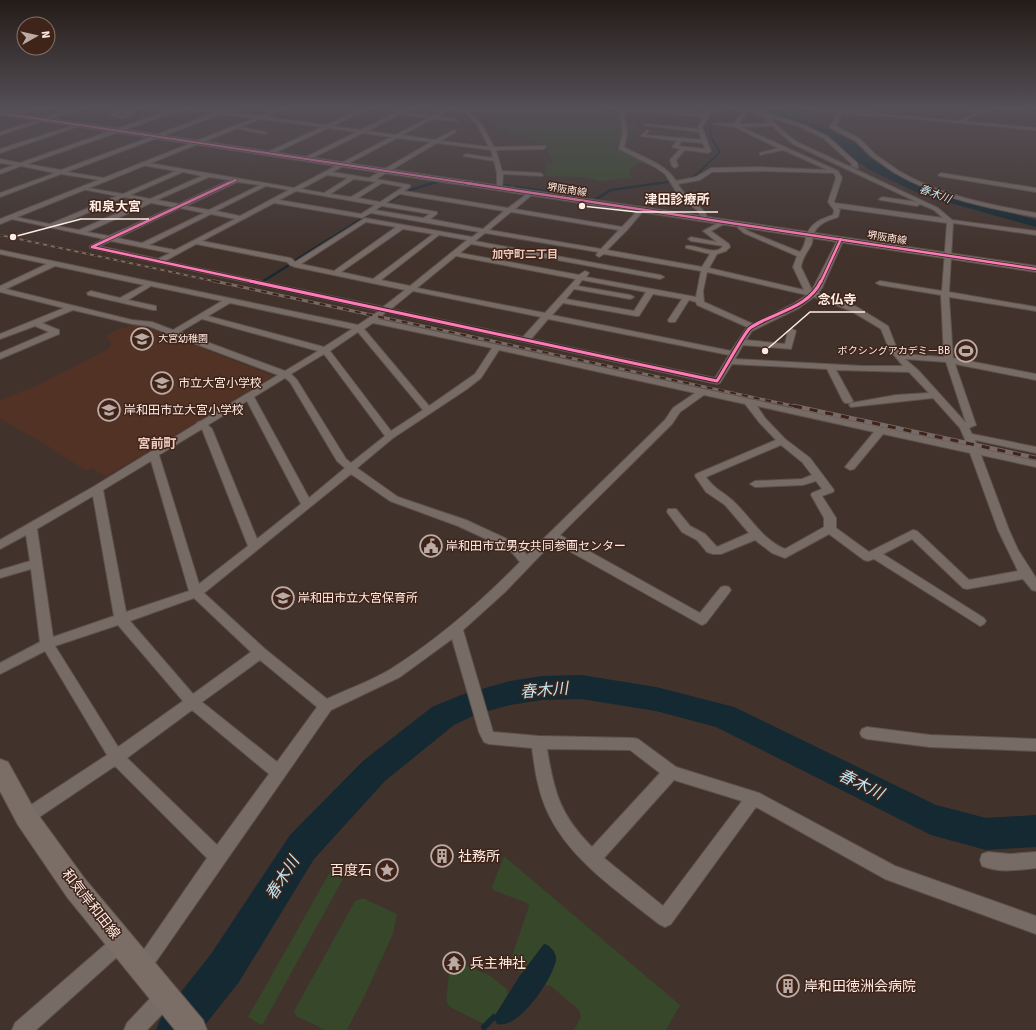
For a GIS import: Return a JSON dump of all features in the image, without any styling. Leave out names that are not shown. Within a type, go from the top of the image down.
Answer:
[{"type":"main road","name":"堺阪南線","points":[[282,155],[1036,269]]},
{"type":"main road","name":"和気岸和田線","points":[[0,769],[26,817],[76,888],[193,1030]]},
{"type":"street","points":[[0,172],[46,155]]},
{"type":"street","points":[[0,195],[107,155]]},
{"type":"street","points":[[0,222],[165,155]]},
{"type":"street","points":[[306,159],[314,155]]},
{"type":"street","points":[[159,261],[361,155]]},
{"type":"street","points":[[370,180],[412,155]]},
{"type":"street","points":[[494,155],[500,172],[501,183],[499,188]]},
{"type":"street","points":[[635,155],[659,167],[669,174],[673,183],[683,197],[700,210],[705,216],[705,219]]},
{"type":"street","points":[[675,166],[674,160],[678,155]]},
{"type":"street","points":[[799,155],[836,172],[839,178],[831,202],[837,210],[836,216],[820,221],[810,235],[806,250],[801,255],[797,267],[804,284],[812,293]]},
{"type":"street","points":[[821,155],[927,205],[946,216],[950,224],[945,294],[948,355],[971,425],[967,432]]},
{"type":"street","points":[[846,155],[858,169],[854,170]]},
{"type":"street","points":[[874,156],[895,171],[948,195],[1012,211],[1036,215]]},
{"type":"street","points":[[468,157],[496,160]]},
{"type":"street","points":[[0,161],[104,180]]},
{"type":"street","points":[[143,164],[435,213],[425,220]]},
{"type":"street","points":[[673,183],[690,182],[711,170],[759,169],[828,173],[836,172]]},
{"type":"street","points":[[51,226],[181,171]]},
{"type":"street","points":[[500,172],[540,175]]},
{"type":"street","points":[[274,201],[362,216],[408,186],[327,173]]},
{"type":"street","points":[[941,175],[1036,190]]},
{"type":"street","points":[[81,232],[208,176]]},
{"type":"street","points":[[324,195],[354,177]]},
{"type":"street","points":[[236,180],[92,247],[717,381],[749,329],[796,306],[818,288],[841,239]]},
{"type":"street","points":[[351,200],[382,181]]},
{"type":"street","points":[[143,245],[265,184]]},
{"type":"street","points":[[84,188],[242,218]]},
{"type":"street","points":[[398,192],[625,228]]},
{"type":"street","points":[[0,545],[97,489],[372,320],[531,192]]},
{"type":"street","points":[[882,199],[927,205]]},
{"type":"street","points":[[833,205],[950,224]]},
{"type":"street","points":[[525,340],[642,209]]},
{"type":"street","points":[[371,211],[704,268],[812,293],[854,309],[885,328],[893,349],[898,356],[967,432],[1010,545],[1026,574],[1036,587]]},
{"type":"street","points":[[10,218],[176,252]]},
{"type":"street","points":[[295,265],[365,220],[660,277]]},
{"type":"street","points":[[906,221],[1036,233]]},
{"type":"street","points":[[724,222],[706,231],[727,245]]},
{"type":"street","points":[[742,225],[741,228],[746,232],[801,255]]},
{"type":"street","points":[[335,273],[401,227]]},
{"type":"street","points":[[375,281],[438,233]]},
{"type":"street","points":[[691,239],[727,245]]},
{"type":"street","points":[[196,242],[290,260],[292,264],[295,265],[547,315],[732,358],[830,367],[911,369]]},
{"type":"street","points":[[692,249],[715,253],[725,250],[727,245]]},
{"type":"street","points":[[0,253],[359,328],[428,410]]},
{"type":"street","points":[[699,300],[704,268],[715,253]]},
{"type":"street","points":[[454,254],[699,300],[700,303],[753,327]]},
{"type":"street","points":[[0,289],[53,264]]},
{"type":"street","points":[[880,283],[1036,309]]},
{"type":"street","points":[[122,300],[150,284]]},
{"type":"street","points":[[573,287],[630,297]]},
{"type":"street","points":[[0,289],[71,308],[132,322],[149,324],[285,374],[293,380],[342,461],[368,482],[394,499],[462,523],[514,547],[527,563]]},
{"type":"street","points":[[561,300],[636,314],[650,291]]},
{"type":"street","points":[[91,293],[153,308]]},
{"type":"street","points":[[672,320],[687,298]]},
{"type":"street","points":[[173,333],[203,317],[228,301]]},
{"type":"street","points":[[0,337],[71,308]]},
{"type":"street","points":[[203,317],[325,350],[390,436]]},
{"type":"street","points":[[372,320],[1036,464]]},
{"type":"street","points":[[0,356],[56,332],[36,322]]},
{"type":"street","points":[[741,342],[788,347],[792,331]]},
{"type":"street","points":[[0,669],[47,644],[196,593],[390,436],[464,387],[478,376],[497,347]]},
{"type":"street","points":[[898,356],[950,360],[1036,377]]},
{"type":"street","points":[[830,367],[851,403],[934,395]]},
{"type":"street","points":[[142,967],[218,857],[326,706],[395,673],[456,629],[501,589],[552,536],[669,422],[676,410],[704,391]]},
{"type":"street","points":[[249,396],[306,505]]},
{"type":"street","points":[[748,401],[762,420],[782,441],[806,460],[829,490],[816,495],[830,518],[830,529]]},
{"type":"street","points":[[202,424],[207,428],[254,546]]},
{"type":"street","points":[[850,467],[881,430]]},
{"type":"street","points":[[967,432],[1036,450]]},
{"type":"street","points":[[782,441],[700,476],[706,482],[709,490],[728,502],[756,535],[774,550],[785,554],[830,529]]},
{"type":"street","points":[[154,454],[196,593],[260,653],[326,706]]},
{"type":"street","points":[[755,484],[803,482],[819,476]]},
{"type":"street","points":[[97,489],[121,619],[193,703],[278,772]]},
{"type":"street","points":[[672,512],[686,529],[701,537],[711,549],[717,550],[756,535]]},
{"type":"street","points":[[31,527],[47,644],[116,757],[218,857]]},
{"type":"street","points":[[830,529],[868,557],[913,534],[967,585],[1026,574]]},
{"type":"street","points":[[552,536],[702,620],[725,590]]},
{"type":"street","points":[[874,554],[980,621]]},
{"type":"street","points":[[0,574],[36,563]]},
{"type":"street","points":[[456,629],[489,738],[538,742],[633,744],[671,772],[754,798],[891,873],[1036,925]]},
{"type":"street","points":[[26,817],[116,757],[193,703],[260,653]]},
{"type":"street","points":[[867,733],[930,741],[1036,745]]},
{"type":"street","points":[[538,742],[547,791],[564,825],[593,858],[666,918],[754,798]]},
{"type":"street","points":[[593,858],[671,772]]},
{"type":"street","points":[[988,860],[1010,862],[1036,860]]},
{"type":"street","points":[[22,1030],[121,942]]},
{"type":"street","points":[[134,1030],[168,999]]},
{"type":"shaded area","name":"岸和田市立大宮小学校","points":[[136,324],[179,339],[273,376],[106,477],[92,468],[86,471],[43,443],[0,419],[0,400],[38,385],[108,349],[111,346],[111,342],[107,338],[108,335],[116,330]]},
{"type":"green space","points":[[633,155],[647,162],[636,164],[630,170],[630,175],[633,178],[599,181],[583,177],[544,176],[547,163],[552,163],[551,156]]},
{"type":"green space","points":[[504,856],[680,1005],[666,1030],[574,1030],[581,1017],[579,1010],[551,986],[544,985],[556,961],[544,944],[522,973],[517,970],[513,964],[512,956],[529,906],[527,903],[493,890],[492,887]]},
{"type":"green space","points":[[330,872],[343,879],[263,1024],[261,1025],[248,1017]]},
{"type":"green space","points":[[363,898],[397,914],[393,934],[347,1030],[325,1030],[296,1016],[294,1011],[355,901]]},
{"type":"green space","points":[[453,960],[489,975],[507,989],[508,994],[494,1017],[486,1025],[450,1007],[446,1001],[450,964]]},
{"type":"water","points":[[849,155],[867,155],[891,172],[936,192],[1036,220],[1036,227],[922,195],[868,169]]},
{"type":"water","points":[[544,944],[553,950],[556,960],[554,968],[542,990],[525,1011],[515,1019],[506,1024],[497,1024],[494,1017],[519,977]]},
{"type":"waterway","points":[[689,179],[696,175],[717,155]]},
{"type":"waterway","points":[[430,184],[437,182]]},
{"type":"waterway","points":[[653,184],[668,182]]},
{"type":"waterway","points":[[404,192],[433,183]]},
{"type":"waterway","points":[[653,184],[660,183]]},
{"type":"waterway","points":[[596,199],[611,190],[653,184]]},
{"type":"waterway","points":[[503,185],[510,186]]},
{"type":"waterway","points":[[516,187],[551,192]]},
{"type":"waterway","points":[[385,204],[402,194]]},
{"type":"waterway","points":[[375,211],[382,206]]},
{"type":"waterway","points":[[333,237],[372,212]]},
{"type":"waterway","points":[[296,260],[331,238]]},
{"type":"waterway","points":[[264,281],[262,282],[289,265]]},
{"type":"waterway","name":"春木川","points":[[176,1030],[225,968],[302,847],[374,771],[443,716],[471,704],[510,693],[542,688],[581,687],[656,699],[723,716],[931,819],[986,834],[1036,831]]},
{"type":"waterway","points":[[484,1027],[494,1017]]},
{"type":"railway","points":[[0,235],[218,282]]},
{"type":"railway","points":[[214,281],[798,407]]},
{"type":"railway","points":[[794,406],[1036,458]]},
{"type":"cycle path","points":[[279,155],[1036,269]]},
{"type":"cycle path","points":[[236,180],[92,247],[717,381],[749,329],[796,306],[813,294],[818,288],[841,239]]},
{"type":"place","name":"津田診療所","points":[[582,206]]},
{"type":"place","name":"和泉大宮","points":[[13,237]]},
{"type":"place","name":"大宮幼稚園","points":[[142,339]]},
{"type":"place","name":"念仏寺","points":[[765,351]]},
{"type":"place","name":"ボクシングアカデミーBB","points":[[966,351]]},
{"type":"place","name":"市立大宮小学校","points":[[162,383]]},
{"type":"place","name":"岸和田市立大宮小学校","points":[[109,410]]},
{"type":"place","name":"岸和田市立男女共同参画センター","points":[[431,546]]},
{"type":"place","name":"岸和田市立大宮保育所","points":[[283,598]]},
{"type":"place","name":"社務所","points":[[442,856]]},
{"type":"place","name":"百度石","points":[[387,870]]},
{"type":"place","name":"兵主神社","points":[[454,963]]},
{"type":"place","name":"岸和田徳洲会病院","points":[[788,986]]},
{"type":"district","name":"加守町二丁目","points":[[525,254]]},
{"type":"district","name":"宮前町","points":[[157,443]]}]
